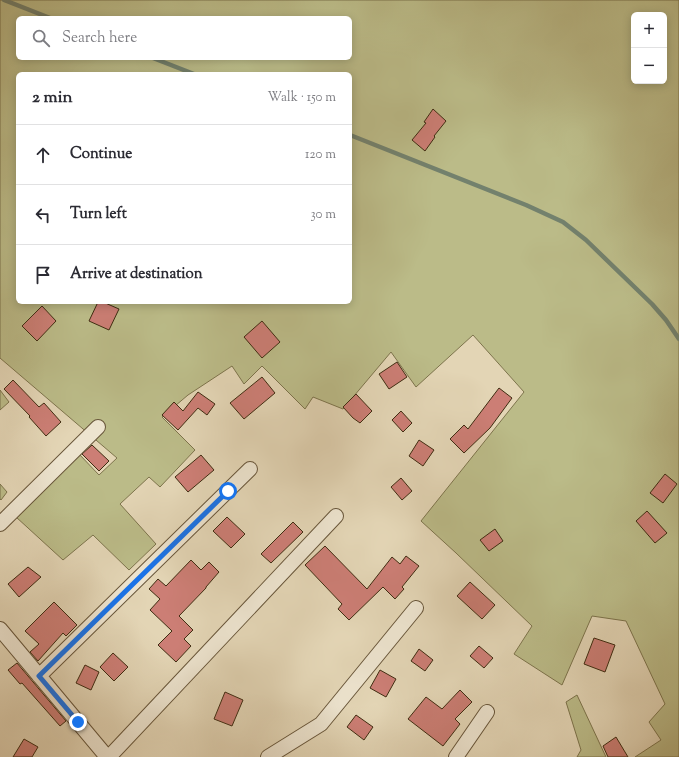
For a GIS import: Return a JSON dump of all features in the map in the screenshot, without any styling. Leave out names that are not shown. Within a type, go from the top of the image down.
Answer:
[{"type":"street","points":[[0,524],[98,427]]},
{"type":"street","points":[[39,676],[250,469]]},
{"type":"street","points":[[0,629],[108,757],[336,516]]},
{"type":"street","points":[[268,757],[321,724],[416,608]]},
{"type":"street","points":[[456,757],[487,712]]},
{"type":"green space","points":[[0,0],[679,0],[679,757],[635,757],[661,740],[649,722],[665,704],[626,621],[592,616],[562,685],[514,654],[532,626],[421,521],[524,392],[473,335],[416,387],[391,352],[343,409],[313,397],[305,409],[262,366],[244,384],[232,366],[188,395],[162,417],[195,450],[160,487],[149,477],[120,504],[156,544],[129,570],[93,535],[63,560],[16,517],[79,454],[99,475],[117,458],[0,358]]},
{"type":"green space","points":[[0,390],[9,402],[0,410]]},
{"type":"green space","points":[[0,484],[7,492],[1,500],[0,499]]},
{"type":"green space","points":[[577,695],[606,757],[577,757],[581,750],[566,702]]},
{"type":"building","points":[[433,109],[446,121],[434,136],[435,137],[425,151],[412,140],[426,123],[424,122]]},
{"type":"building","points":[[97,304],[108,304],[119,309],[109,330],[89,321]]},
{"type":"building","points":[[42,306],[56,321],[37,341],[22,326]]},
{"type":"building","points":[[262,321],[280,342],[262,358],[244,337]]},
{"type":"building","points":[[397,362],[407,377],[389,389],[379,374]]},
{"type":"building","points":[[262,377],[275,393],[244,419],[230,403]]},
{"type":"building","points":[[13,380],[39,407],[44,403],[61,422],[46,436],[29,417],[30,416],[4,389]]},
{"type":"building","points":[[499,388],[512,398],[490,428],[464,453],[450,439],[464,425],[468,429]]},
{"type":"building","points":[[198,392],[215,404],[207,415],[198,408],[178,430],[162,415],[174,402],[183,411]]},
{"type":"building","points":[[356,394],[372,411],[360,423],[343,407]]},
{"type":"building","points":[[401,411],[412,423],[403,432],[392,420]]},
{"type":"building","points":[[419,440],[434,450],[423,466],[409,456]]},
{"type":"building","points":[[92,445],[109,461],[99,471],[82,454]]},
{"type":"building","points":[[201,455],[214,470],[188,492],[175,477]]},
{"type":"building","points":[[665,474],[677,484],[663,503],[650,493]]},
{"type":"building","points":[[401,478],[412,491],[402,500],[391,487]]},
{"type":"building","points":[[647,511],[667,533],[655,543],[636,521]]},
{"type":"building","points":[[227,517],[245,534],[231,548],[213,531]]},
{"type":"building","points":[[293,522],[303,532],[271,563],[261,554]]},
{"type":"building","points":[[495,529],[503,541],[489,551],[480,540]]},
{"type":"building","points":[[325,546],[367,589],[392,557],[400,564],[406,556],[419,566],[402,587],[404,589],[395,599],[383,587],[349,620],[338,609],[342,604],[305,565]]},
{"type":"building","points":[[191,560],[201,570],[209,562],[219,572],[179,616],[193,630],[184,639],[191,646],[176,662],[158,645],[172,631],[150,610],[160,599],[149,589],[158,579],[166,586]]},
{"type":"building","points":[[28,567],[41,577],[19,597],[8,584]]},
{"type":"building","points":[[470,582],[495,605],[482,619],[457,596]]},
{"type":"building","points":[[54,602],[77,625],[66,636],[63,633],[38,661],[30,652],[39,644],[25,631]]},
{"type":"building","points":[[594,638],[615,645],[605,672],[584,664]]},
{"type":"building","points":[[479,646],[493,658],[484,668],[470,656]]},
{"type":"building","points":[[419,649],[433,660],[425,671],[411,661]]},
{"type":"building","points":[[113,653],[128,667],[114,681],[100,667]]},
{"type":"building","points":[[17,663],[66,721],[60,726],[22,683],[20,684],[8,670]]},
{"type":"building","points":[[85,665],[99,672],[91,690],[76,683]]},
{"type":"building","points":[[380,670],[396,679],[386,697],[370,688]]},
{"type":"building","points":[[460,690],[472,702],[455,719],[460,724],[443,746],[408,719],[426,697],[442,709]]},
{"type":"building","points":[[225,692],[243,700],[232,726],[214,719]]},
{"type":"building","points":[[356,715],[373,727],[364,740],[347,727]]},
{"type":"building","points":[[616,737],[628,757],[608,757],[603,746]]},
{"type":"building","points":[[24,739],[38,747],[32,757],[13,757]]},
{"type":"waterway","points":[[4,0],[45,16]]},
{"type":"waterway","points":[[158,60],[189,72]]},
{"type":"waterway","points":[[352,136],[526,205],[563,222],[586,240],[652,304],[666,320],[679,339]]},
{"type":"route","points":[[78,722],[39,676],[228,491]]}]
